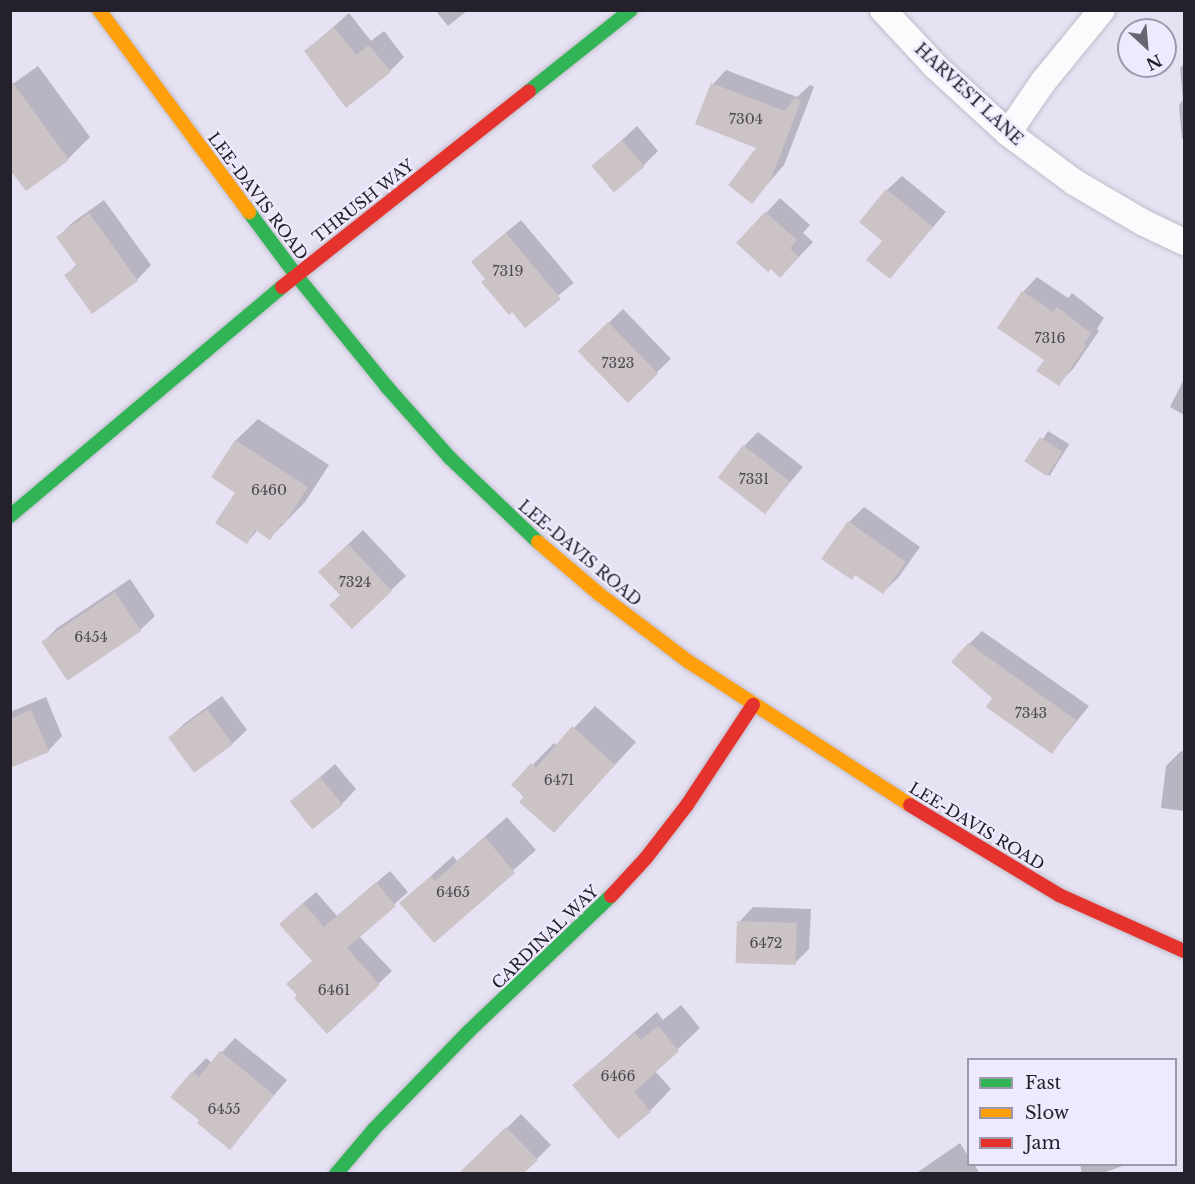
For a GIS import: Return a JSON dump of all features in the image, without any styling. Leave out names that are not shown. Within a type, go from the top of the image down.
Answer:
[{"type":"main road","name":"LEE-DAVIS ROAD","points":[[99,10],[296,275],[387,387],[450,458],[531,536],[599,594],[689,662],[753,705],[999,860],[1059,895],[1133,930],[1185,951]]},
{"type":"main road","name":"THRUSH WAY","points":[[10,516],[296,275],[631,10]]},
{"type":"main road","name":"CARDINAL WAY","points":[[336,1173],[374,1129],[468,1032],[590,920],[646,858],[687,805],[753,705]]},
{"type":"street","name":"HARVEST LANE","points":[[884,10],[935,66],[1008,133],[1074,182],[1144,223],[1185,242]]},
{"type":"street","points":[[1008,133],[1043,82],[1102,10]]},
{"type":"building","points":[[334,27],[356,55],[369,45],[391,72],[346,108],[304,51]]},
{"type":"building","points":[[10,79],[69,160],[26,191],[10,170]]},
{"type":"building","points":[[711,83],[785,111],[795,97],[801,101],[770,181],[752,204],[728,185],[756,148],[695,124]]},
{"type":"building","points":[[622,140],[644,167],[614,193],[591,166]]},
{"type":"building","points":[[886,189],[933,227],[890,279],[866,260],[882,241],[859,222]]},
{"type":"building","points":[[765,212],[797,240],[790,248],[799,257],[780,278],[771,269],[768,272],[736,243]]},
{"type":"building","points":[[89,213],[138,281],[92,314],[64,275],[77,266],[56,237]]},
{"type":"building","points":[[506,233],[561,299],[525,328],[512,312],[509,315],[481,282],[485,279],[471,262]]},
{"type":"building","points":[[1022,291],[1053,312],[1057,307],[1091,333],[1084,344],[1086,346],[1059,386],[1036,371],[1044,360],[997,328]]},
{"type":"building","points":[[608,322],[658,374],[628,403],[578,351]]},
{"type":"building","points":[[1040,437],[1063,452],[1047,476],[1024,461]]},
{"type":"building","points":[[235,440],[308,487],[283,526],[281,524],[270,540],[255,530],[247,544],[215,523],[235,493],[211,477]]},
{"type":"building","points":[[743,445],[790,482],[765,514],[718,477]]},
{"type":"building","points":[[848,521],[906,562],[883,594],[855,575],[852,580],[821,559]]},
{"type":"building","points":[[348,544],[392,591],[352,629],[329,605],[340,595],[318,572]]},
{"type":"building","points":[[115,592],[141,631],[67,681],[41,642]]},
{"type":"building","points":[[968,643],[1076,720],[1052,754],[986,707],[992,698],[951,662]]},
{"type":"building","points":[[207,709],[233,745],[194,773],[168,737]]},
{"type":"building","points":[[31,710],[49,752],[10,768],[10,719]]},
{"type":"building","points":[[572,726],[615,765],[554,833],[519,802],[524,796],[511,785],[531,763],[536,768]]},
{"type":"building","points":[[320,777],[343,805],[312,830],[290,802]]},
{"type":"building","points":[[485,837],[515,873],[434,943],[399,903],[431,876],[435,881]]},
{"type":"building","points":[[376,882],[396,906],[347,948],[380,985],[327,1034],[294,998],[297,995],[286,984],[312,961],[279,924],[303,903],[324,927]]},
{"type":"building","points":[[737,921],[797,923],[795,965],[736,963]]},
{"type":"building","points":[[658,1026],[679,1051],[634,1092],[651,1112],[618,1139],[572,1085],[635,1033],[641,1040]]},
{"type":"building","points":[[220,1051],[274,1095],[230,1150],[197,1123],[199,1120],[170,1097],[192,1071],[199,1077]]},
{"type":"building","points":[[506,1127],[538,1160],[524,1173],[459,1173]]},
{"type":"traffic: fast","points":[[529,91],[631,10]]},
{"type":"traffic: fast","points":[[249,212],[296,275],[387,387],[450,458],[538,542]]},
{"type":"traffic: fast","points":[[10,516],[282,287]]},
{"type":"traffic: fast","points":[[336,1174],[374,1129],[468,1032],[611,896]]},
{"type":"traffic: slow","points":[[99,10],[249,212]]},
{"type":"traffic: slow","points":[[538,542],[599,594],[689,662],[910,805]]},
{"type":"traffic: jam","points":[[282,287],[529,91]]},
{"type":"traffic: jam","points":[[611,896],[646,858],[687,805],[753,705]]},
{"type":"traffic: jam","points":[[910,805],[1059,895],[1184,951]]}]
